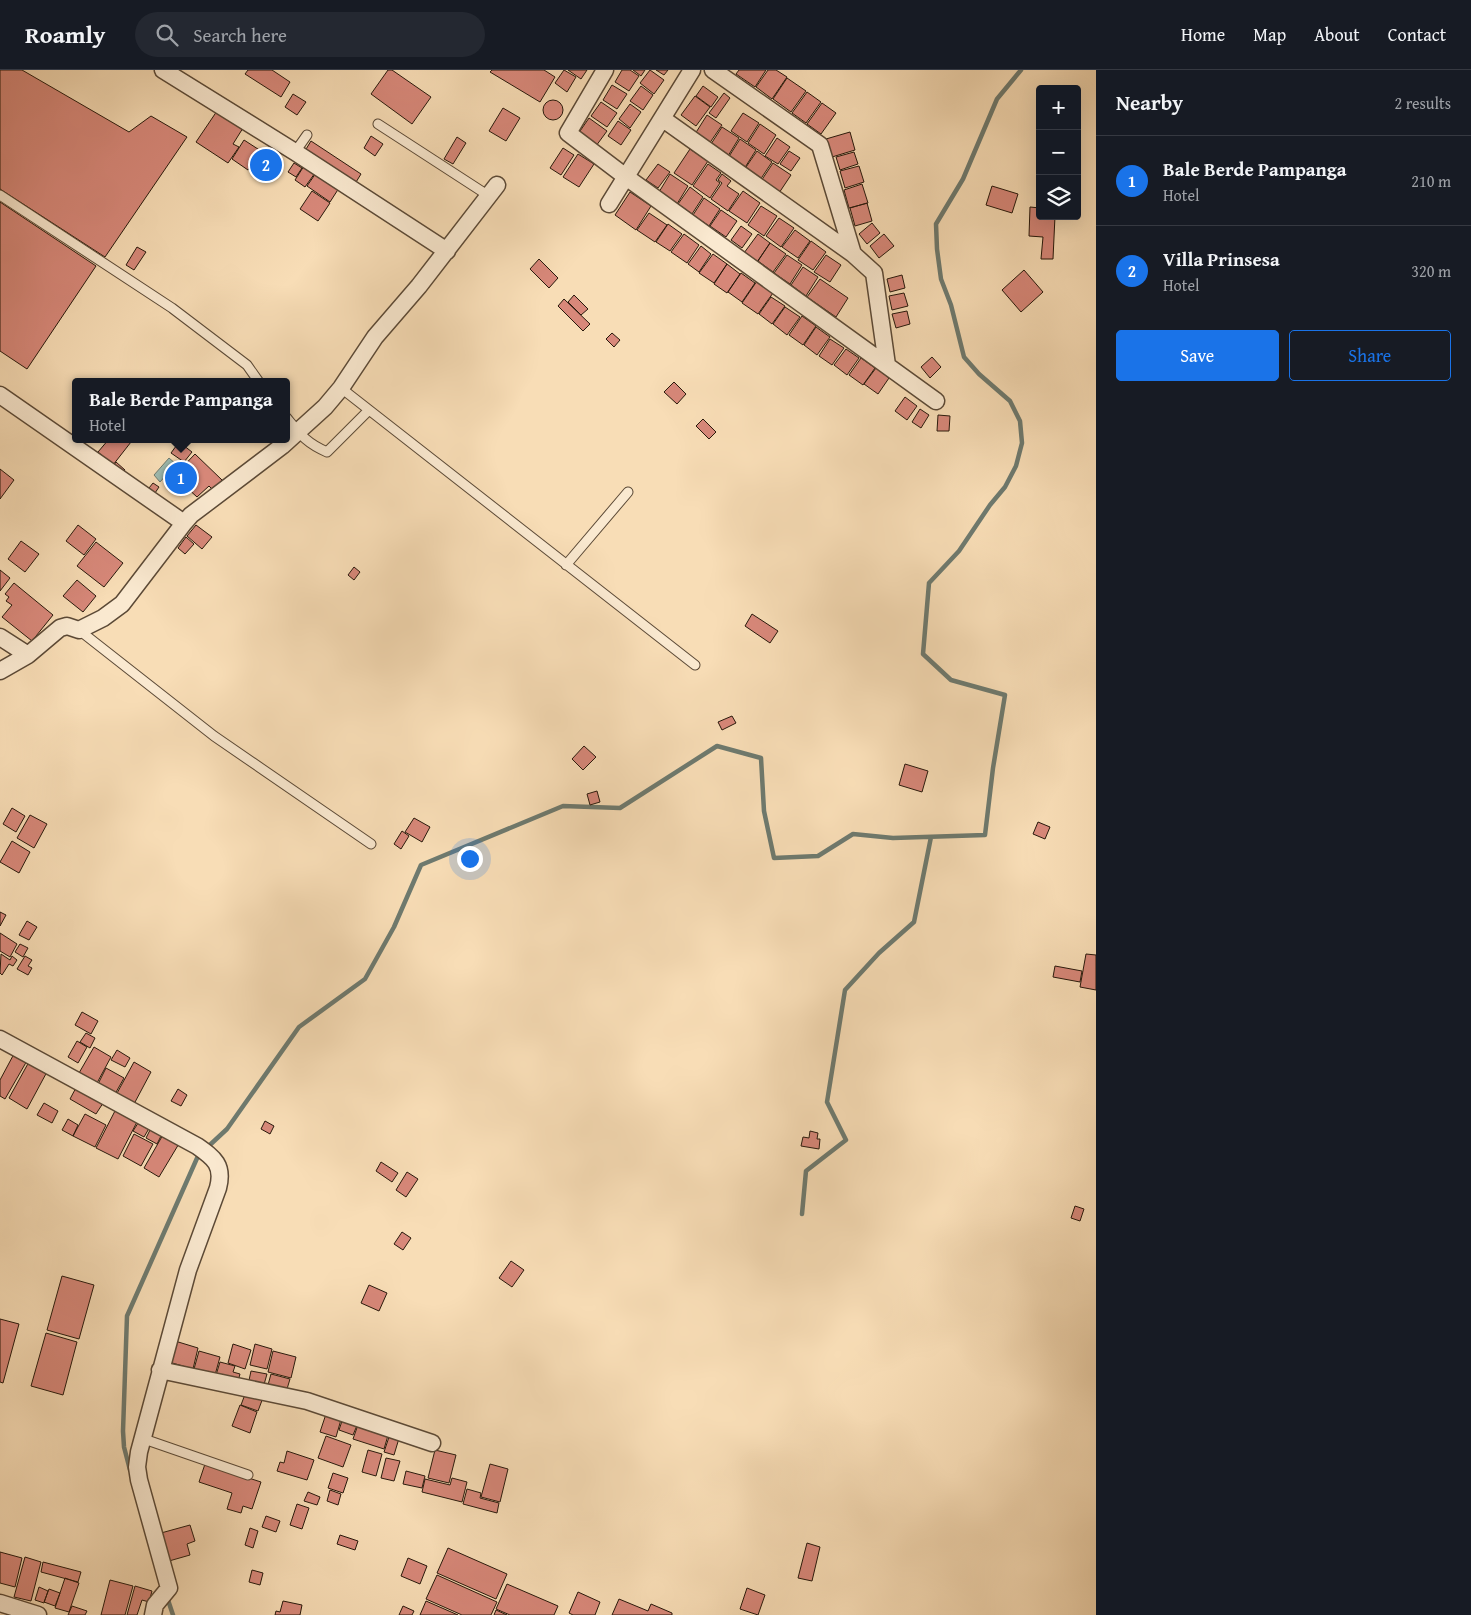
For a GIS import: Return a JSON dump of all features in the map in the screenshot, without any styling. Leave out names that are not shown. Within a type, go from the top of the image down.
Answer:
[{"type":"street","points":[[163,70],[295,152],[447,251]]},
{"type":"street","points":[[605,70],[568,132],[626,177],[936,402]]},
{"type":"street","points":[[609,204],[692,70]]},
{"type":"street","points":[[713,70],[820,145],[853,254]]},
{"type":"street","points":[[663,119],[853,254],[874,273],[887,365]]},
{"type":"street","points":[[290,438],[325,407],[341,388],[375,337],[447,251],[493,190]]},
{"type":"street","points":[[0,395],[184,523]]},
{"type":"street","points":[[0,671],[28,655],[60,628],[68,626],[78,630],[103,618],[122,604],[184,523],[284,443]]},
{"type":"street","points":[[0,637],[28,655]]},
{"type":"street","points":[[0,1039],[197,1146],[215,1158],[220,1170],[221,1178],[188,1270],[139,1452],[138,1480],[167,1591],[155,1605],[153,1615]]},
{"type":"street","points":[[160,1370],[307,1401],[432,1442]]},
{"type":"street","points":[[0,1603],[38,1615]]},
{"type":"lane","points":[[378,124],[493,190]]},
{"type":"lane","points":[[295,152],[307,135]]},
{"type":"lane","points":[[0,195],[172,308],[247,365],[256,378]]},
{"type":"lane","points":[[341,388],[695,665]]},
{"type":"lane","points":[[290,422],[312,445],[327,452],[369,410]]},
{"type":"lane","points":[[566,565],[628,492]]},
{"type":"lane","points":[[78,630],[214,736],[370,844]]},
{"type":"lane","points":[[144,1439],[248,1475]]},
{"type":"water","points":[[169,458],[176,464],[160,482],[154,475]]},
{"type":"building","points":[[0,70],[22,70],[129,132],[151,116],[187,137],[105,257],[0,189]]},
{"type":"building","points":[[248,70],[272,70],[290,82],[281,97],[245,74]]},
{"type":"building","points":[[388,70],[392,70],[431,97],[412,124],[371,94]]},
{"type":"building","points":[[492,70],[544,70],[555,77],[540,102],[490,72]]},
{"type":"building","points":[[564,70],[576,77],[567,92],[555,83]]},
{"type":"building","points":[[568,70],[587,70],[581,79]]},
{"type":"building","points":[[622,70],[630,70],[639,76],[629,91],[615,82]]},
{"type":"building","points":[[633,70],[645,70],[641,76]]},
{"type":"building","points":[[650,70],[664,80],[654,94],[640,83]]},
{"type":"building","points":[[656,70],[668,70],[664,75]]},
{"type":"building","points":[[739,70],[766,70],[755,87],[736,74]]},
{"type":"building","points":[[768,70],[776,70],[787,77],[772,99],[756,87]]},
{"type":"building","points":[[787,78],[806,91],[791,112],[773,99]]},
{"type":"building","points":[[612,85],[627,94],[617,109],[603,100]]},
{"type":"building","points":[[641,86],[653,95],[643,110],[630,101]]},
{"type":"building","points":[[703,86],[718,97],[711,107],[696,96]]},
{"type":"building","points":[[807,92],[821,102],[806,123],[792,113]]},
{"type":"building","points":[[724,93],[730,98],[716,118],[709,113]]},
{"type":"building","points":[[293,94],[306,102],[297,115],[285,107]]},
{"type":"building","points":[[695,96],[710,107],[696,126],[681,115]]},
{"type":"building","points":[[553,100],[560,103],[563,110],[560,117],[553,120],[546,117],[543,110],[546,103]]},
{"type":"building","points":[[601,102],[617,113],[607,127],[591,116]]},
{"type":"building","points":[[822,103],[836,113],[821,134],[807,124]]},
{"type":"building","points":[[630,104],[641,112],[630,128],[619,119]]},
{"type":"building","points":[[503,108],[520,118],[506,141],[489,131]]},
{"type":"building","points":[[217,111],[243,128],[233,144],[239,147],[228,163],[196,142]]},
{"type":"building","points":[[743,113],[759,123],[747,142],[731,131]]},
{"type":"building","points":[[707,115],[722,125],[709,144],[695,134]]},
{"type":"building","points":[[589,118],[607,131],[596,146],[578,134]]},
{"type":"building","points":[[618,121],[631,130],[621,145],[608,136]]},
{"type":"building","points":[[760,124],[776,135],[764,154],[748,143]]},
{"type":"building","points":[[722,127],[739,138],[728,156],[711,144]]},
{"type":"building","points":[[850,132],[855,150],[832,157],[826,139]]},
{"type":"building","points":[[371,136],[383,144],[375,156],[364,148]]},
{"type":"building","points":[[457,137],[466,143],[453,164],[444,159]]},
{"type":"building","points":[[777,138],[790,147],[778,164],[765,156]]},
{"type":"building","points":[[740,139],[756,150],[744,169],[728,158]]},
{"type":"building","points":[[244,140],[261,151],[248,170],[232,159]]},
{"type":"building","points":[[311,141],[361,174],[353,187],[303,154]]},
{"type":"building","points":[[563,148],[574,155],[561,175],[550,168]]},
{"type":"building","points":[[690,149],[708,161],[692,185],[674,173]]},
{"type":"building","points":[[757,151],[772,162],[760,180],[744,170]]},
{"type":"building","points":[[789,151],[800,158],[791,171],[780,164]]},
{"type":"building","points":[[854,152],[858,164],[840,170],[836,157]]},
{"type":"building","points":[[578,154],[594,164],[579,187],[563,177]]},
{"type":"building","points":[[294,163],[302,168],[296,177],[288,172]]},
{"type":"building","points":[[773,163],[791,175],[779,193],[761,181]]},
{"type":"building","points":[[658,164],[670,172],[658,188],[646,180]]},
{"type":"building","points":[[708,164],[721,173],[716,180],[720,183],[710,198],[693,186]]},
{"type":"building","points":[[304,166],[315,173],[305,187],[295,180]]},
{"type":"building","points":[[859,166],[864,182],[845,188],[840,171]]},
{"type":"building","points":[[316,173],[339,188],[330,202],[307,186]]},
{"type":"building","points":[[670,174],[688,186],[677,204],[659,192]]},
{"type":"building","points":[[722,174],[731,181],[727,186],[739,194],[728,211],[711,199],[722,183],[718,180]]},
{"type":"building","points":[[862,184],[868,203],[849,208],[844,190]]},
{"type":"building","points":[[992,186],[1018,194],[1012,213],[986,205]]},
{"type":"building","points":[[690,187],[703,197],[692,214],[678,204]]},
{"type":"building","points":[[312,191],[330,203],[318,221],[300,209]]},
{"type":"building","points":[[743,191],[760,203],[747,223],[729,211]]},
{"type":"building","points":[[630,192],[651,206],[636,230],[615,215]]},
{"type":"building","points":[[704,198],[720,209],[709,226],[693,215]]},
{"type":"building","points":[[0,202],[96,266],[27,369],[0,351]]},
{"type":"building","points":[[867,203],[872,221],[855,226],[850,208]]},
{"type":"building","points":[[761,206],[777,216],[764,236],[748,225]]},
{"type":"building","points":[[1030,207],[1036,208],[1036,220],[1055,220],[1053,259],[1041,259],[1043,237],[1029,236]]},
{"type":"building","points":[[721,210],[737,221],[726,237],[710,226]]},
{"type":"building","points":[[649,213],[667,225],[655,242],[637,230]]},
{"type":"building","points":[[779,218],[794,228],[781,247],[766,236]]},
{"type":"building","points":[[872,223],[880,233],[867,244],[859,234]]},
{"type":"building","points":[[668,224],[682,234],[670,251],[656,242]]},
{"type":"building","points":[[741,226],[752,234],[742,248],[731,240]]},
{"type":"building","points":[[795,230],[810,241],[798,258],[782,247]]},
{"type":"building","points":[[684,234],[699,245],[687,263],[671,252]]},
{"type":"building","points":[[758,234],[770,243],[757,262],[744,253]]},
{"type":"building","points":[[884,234],[894,246],[879,258],[870,246]]},
{"type":"building","points":[[811,241],[826,252],[813,270],[798,260]]},
{"type":"building","points":[[770,243],[786,254],[773,272],[758,261]]},
{"type":"building","points":[[701,246],[711,254],[699,272],[688,264]]},
{"type":"building","points":[[137,247],[146,252],[134,270],[126,265]]},
{"type":"building","points":[[713,254],[727,264],[714,283],[699,273]]},
{"type":"building","points":[[787,255],[802,265],[790,284],[774,273]]},
{"type":"building","points":[[826,255],[841,265],[830,282],[814,272]]},
{"type":"building","points":[[539,259],[558,278],[549,288],[530,269]]},
{"type":"building","points":[[727,264],[740,274],[727,293],[714,284]]},
{"type":"building","points":[[803,267],[818,277],[806,296],[791,285]]},
{"type":"building","points":[[1024,270],[1043,292],[1021,312],[1002,290]]},
{"type":"building","points":[[741,273],[755,283],[742,302],[728,292]]},
{"type":"building","points":[[902,275],[905,288],[890,292],[887,279]]},
{"type":"building","points":[[820,279],[848,298],[836,317],[807,297]]},
{"type":"building","points":[[757,281],[773,293],[758,314],[742,303]]},
{"type":"building","points":[[904,293],[908,306],[892,310],[889,296]]},
{"type":"building","points":[[574,295],[588,309],[581,315],[568,302]]},
{"type":"building","points":[[771,297],[785,306],[772,324],[759,314]]},
{"type":"building","points":[[564,299],[590,324],[583,331],[558,306]]},
{"type":"building","points":[[785,307],[800,317],[787,335],[773,324]]},
{"type":"building","points":[[907,311],[910,324],[896,328],[892,314]]},
{"type":"building","points":[[802,316],[816,326],[803,345],[789,335]]},
{"type":"building","points":[[816,327],[830,337],[817,355],[804,345]]},
{"type":"building","points":[[612,333],[620,340],[614,347],[606,339]]},
{"type":"building","points":[[830,339],[844,348],[832,365],[819,356]]},
{"type":"building","points":[[846,349],[859,358],[847,375],[834,365]]},
{"type":"building","points":[[932,357],[941,367],[930,378],[921,367]]},
{"type":"building","points":[[861,358],[875,368],[863,385],[849,375]]},
{"type":"building","points":[[876,368],[889,378],[878,394],[864,384]]},
{"type":"building","points":[[674,382],[686,394],[677,404],[664,392]]},
{"type":"building","points":[[905,397],[917,406],[907,420],[895,411]]},
{"type":"building","points":[[920,409],[929,415],[921,428],[912,422]]},
{"type":"building","points":[[938,415],[950,416],[949,431],[937,431]]},
{"type":"building","points":[[703,419],[716,432],[709,439],[696,426]]},
{"type":"building","points":[[106,443],[130,443],[113,465],[98,452]]},
{"type":"building","points":[[178,443],[192,452],[184,462],[171,453]]},
{"type":"building","points":[[195,454],[222,480],[213,490],[209,486],[197,497],[174,476]]},
{"type":"building","points":[[116,462],[125,470],[120,476],[111,469]]},
{"type":"building","points":[[0,469],[14,480],[0,499]]},
{"type":"building","points":[[153,483],[159,487],[155,493],[149,488]]},
{"type":"building","points":[[78,525],[96,539],[84,555],[66,541]]},
{"type":"building","points":[[196,525],[212,537],[202,549],[187,536]]},
{"type":"building","points":[[186,537],[194,544],[185,554],[178,548]]},
{"type":"building","points":[[21,541],[39,554],[25,572],[8,559]]},
{"type":"building","points":[[96,542],[123,563],[104,587],[77,566]]},
{"type":"building","points":[[354,567],[360,572],[354,580],[348,575]]},
{"type":"building","points":[[0,570],[10,578],[0,591]]},
{"type":"building","points":[[77,580],[96,596],[83,612],[63,596]]},
{"type":"building","points":[[14,583],[53,615],[32,641],[2,617],[12,605],[6,601],[9,597],[5,594]]},
{"type":"building","points":[[752,614],[778,631],[770,643],[745,626]]},
{"type":"building","points":[[732,716],[736,723],[722,730],[718,722]]},
{"type":"building","points":[[584,746],[596,757],[583,770],[572,759]]},
{"type":"building","points":[[905,764],[928,771],[922,792],[899,785]]},
{"type":"building","points":[[597,791],[600,802],[590,805],[587,794]]},
{"type":"building","points":[[12,808],[25,816],[16,832],[3,824]]},
{"type":"building","points":[[30,815],[47,824],[34,848],[17,838]]},
{"type":"building","points":[[414,818],[430,827],[422,842],[405,832]]},
{"type":"building","points":[[1038,822],[1050,827],[1045,839],[1033,834]]},
{"type":"building","points":[[402,831],[409,836],[401,849],[394,844]]},
{"type":"building","points":[[12,841],[30,852],[19,873],[0,862]]},
{"type":"building","points":[[0,912],[6,915],[0,926]]},
{"type":"building","points":[[27,921],[37,927],[29,940],[19,935]]},
{"type":"building","points":[[0,933],[17,944],[10,957],[0,951]]},
{"type":"building","points":[[20,944],[28,948],[23,957],[15,952]]},
{"type":"building","points":[[1,954],[10,960],[12,956],[17,960],[13,966],[9,964],[2,975],[0,973]]},
{"type":"building","points":[[1086,954],[1096,955],[1096,990],[1080,987]]},
{"type":"building","points":[[25,956],[32,960],[28,966],[32,968],[28,975],[17,969]]},
{"type":"building","points":[[1055,966],[1082,971],[1080,982],[1053,977]]},
{"type":"building","points":[[82,1012],[98,1021],[91,1034],[75,1025]]},
{"type":"building","points":[[86,1033],[95,1038],[90,1048],[80,1042]]},
{"type":"building","points":[[77,1041],[87,1047],[78,1063],[68,1057]]},
{"type":"building","points":[[94,1047],[111,1057],[97,1083],[79,1073]]},
{"type":"building","points":[[117,1050],[130,1058],[125,1067],[111,1060]]},
{"type":"building","points":[[15,1052],[28,1059],[5,1099],[0,1096],[0,1080]]},
{"type":"building","points":[[30,1060],[48,1070],[27,1109],[9,1098]]},
{"type":"building","points":[[134,1062],[151,1072],[134,1104],[116,1095]]},
{"type":"building","points":[[106,1068],[124,1078],[115,1094],[98,1084]]},
{"type":"building","points":[[78,1084],[105,1100],[96,1114],[70,1099]]},
{"type":"building","points":[[178,1089],[187,1095],[181,1106],[171,1101]]},
{"type":"building","points":[[44,1103],[58,1111],[52,1123],[37,1115]]},
{"type":"building","points":[[117,1107],[139,1118],[118,1159],[96,1148]]},
{"type":"building","points":[[85,1114],[106,1125],[95,1147],[73,1136]]},
{"type":"building","points":[[68,1119],[78,1125],[73,1136],[62,1130]]},
{"type":"building","points":[[140,1120],[151,1125],[144,1137],[133,1131]]},
{"type":"building","points":[[265,1121],[274,1126],[270,1134],[261,1129]]},
{"type":"building","points":[[152,1126],[163,1132],[157,1144],[146,1138]]},
{"type":"building","points":[[810,1131],[818,1133],[817,1139],[820,1139],[819,1149],[801,1146],[803,1137],[809,1138]]},
{"type":"building","points":[[164,1133],[180,1142],[159,1177],[144,1168]]},
{"type":"building","points":[[134,1134],[153,1144],[141,1166],[123,1156]]},
{"type":"building","points":[[381,1162],[398,1173],[392,1182],[376,1171]]},
{"type":"building","points":[[407,1172],[418,1179],[406,1197],[396,1190]]},
{"type":"building","points":[[1075,1206],[1084,1209],[1080,1221],[1071,1218]]},
{"type":"building","points":[[402,1232],[411,1238],[403,1250],[394,1244]]},
{"type":"building","points":[[511,1261],[524,1270],[512,1287],[499,1278]]},
{"type":"building","points":[[62,1276],[94,1285],[79,1339],[47,1330]]},
{"type":"building","points":[[369,1285],[387,1293],[379,1311],[361,1303]]},
{"type":"building","points":[[0,1319],[19,1324],[3,1383],[0,1382]]},
{"type":"building","points":[[46,1333],[77,1342],[63,1395],[31,1386]]},
{"type":"building","points":[[175,1341],[198,1348],[193,1369],[169,1362]]},
{"type":"building","points":[[233,1344],[251,1350],[245,1369],[228,1363]]},
{"type":"building","points":[[255,1344],[272,1349],[267,1369],[250,1365]]},
{"type":"building","points":[[199,1351],[220,1357],[215,1375],[194,1369]]},
{"type":"building","points":[[273,1351],[296,1357],[291,1378],[268,1372]]},
{"type":"building","points":[[220,1362],[235,1366],[233,1372],[240,1374],[238,1381],[216,1375]]},
{"type":"building","points":[[251,1371],[267,1374],[263,1388],[248,1385]]},
{"type":"building","points":[[271,1374],[290,1379],[287,1389],[268,1385]]},
{"type":"building","points":[[247,1389],[264,1395],[258,1411],[241,1405]]},
{"type":"building","points":[[240,1405],[257,1412],[250,1433],[232,1426]]},
{"type":"building","points":[[327,1411],[342,1416],[336,1437],[320,1432]]},
{"type":"building","points":[[343,1418],[358,1423],[353,1435],[339,1430]]},
{"type":"building","points":[[359,1422],[389,1432],[384,1449],[353,1439]]},
{"type":"building","points":[[391,1431],[400,1435],[394,1455],[384,1452]]},
{"type":"building","points":[[326,1436],[351,1445],[343,1467],[318,1458]]},
{"type":"building","points":[[368,1450],[382,1454],[376,1476],[362,1472]]},
{"type":"building","points":[[435,1450],[456,1455],[449,1483],[428,1478]]},
{"type":"building","points":[[287,1451],[314,1460],[307,1480],[277,1471],[280,1462],[284,1463]]},
{"type":"building","points":[[386,1458],[400,1461],[394,1481],[381,1478]]},
{"type":"building","points":[[205,1464],[261,1482],[252,1509],[243,1506],[241,1513],[227,1509],[232,1493],[199,1482]]},
{"type":"building","points":[[490,1464],[508,1469],[500,1502],[481,1497]]},
{"type":"building","points":[[406,1471],[425,1476],[422,1488],[403,1484]]},
{"type":"building","points":[[333,1473],[348,1478],[343,1493],[328,1488]]},
{"type":"building","points":[[452,1478],[467,1482],[462,1502],[422,1492],[425,1479],[450,1485]]},
{"type":"building","points":[[467,1489],[481,1493],[480,1498],[499,1503],[497,1513],[463,1504]]},
{"type":"building","points":[[330,1490],[341,1494],[338,1505],[327,1501]]},
{"type":"building","points":[[308,1492],[320,1497],[317,1505],[304,1501]]},
{"type":"building","points":[[297,1504],[309,1508],[302,1529],[290,1525]]},
{"type":"building","points":[[266,1516],[280,1521],[276,1532],[262,1527]]},
{"type":"building","points":[[190,1525],[195,1541],[187,1544],[190,1555],[169,1561],[161,1533]]},
{"type":"building","points":[[250,1528],[258,1531],[253,1548],[245,1545]]},
{"type":"building","points":[[340,1535],[358,1541],[355,1550],[337,1544]]},
{"type":"building","points":[[807,1543],[820,1547],[812,1581],[798,1578]]},
{"type":"building","points":[[448,1548],[507,1574],[496,1599],[437,1573]]},
{"type":"building","points":[[0,1552],[22,1558],[15,1587],[0,1583]]},
{"type":"building","points":[[25,1557],[41,1562],[31,1601],[14,1597]]},
{"type":"building","points":[[408,1558],[427,1566],[420,1584],[401,1576]]},
{"type":"building","points":[[43,1562],[81,1572],[78,1582],[41,1572]]},
{"type":"building","points":[[252,1570],[263,1573],[260,1585],[249,1582]]},
{"type":"building","points":[[437,1575],[497,1602],[491,1615],[462,1615],[426,1599]]},
{"type":"building","points":[[65,1578],[79,1583],[69,1612],[55,1608]]},
{"type":"building","points":[[110,1580],[133,1586],[125,1615],[101,1615]]},
{"type":"building","points":[[507,1584],[558,1606],[554,1615],[510,1615],[496,1609]]},
{"type":"building","points":[[135,1586],[152,1591],[149,1602],[142,1600],[137,1615],[127,1615]]},
{"type":"building","points":[[39,1587],[48,1591],[44,1603],[35,1600]]},
{"type":"building","points":[[747,1588],[765,1595],[758,1615],[740,1609]]},
{"type":"building","points":[[49,1589],[60,1593],[55,1606],[44,1602]]},
{"type":"building","points":[[578,1592],[600,1602],[595,1615],[573,1615],[569,1613]]},
{"type":"building","points":[[619,1599],[648,1611],[651,1604],[672,1613],[672,1615],[612,1615]]},
{"type":"building","points":[[283,1601],[302,1605],[300,1615],[275,1615],[276,1611],[280,1612]]},
{"type":"building","points":[[426,1601],[458,1615],[420,1615]]},
{"type":"building","points":[[72,1606],[87,1611],[85,1615],[68,1615]]},
{"type":"building","points":[[403,1606],[414,1611],[412,1615],[399,1615]]},
{"type":"building","points":[[496,1610],[507,1615],[494,1615]]},
{"type":"waterway","points":[[130,1470],[124,1447],[123,1431],[127,1316],[198,1156],[227,1129],[299,1027],[365,979],[394,927],[421,865],[563,806],[620,808],[717,746],[761,758],[764,811],[774,858],[818,856],[853,834],[893,838],[985,835],[993,768],[1005,695],[951,680],[923,654],[929,583],[959,551],[990,505],[1005,487],[1016,466],[1022,443],[1020,421],[1010,401],[979,374],[964,357],[951,305],[941,279],[936,224],[963,179],[997,99],[1021,70]]},
{"type":"waterway","points":[[802,1214],[806,1171],[846,1140],[827,1102],[845,990],[879,953],[914,922],[931,837]]},
{"type":"waterway","points":[[167,1597],[173,1615]]},
{"type":"place","name":"Villa Prinsesa","points":[[266,165]]},
{"type":"place","name":"Bale Berde Pampanga","points":[[181,478]]}]
